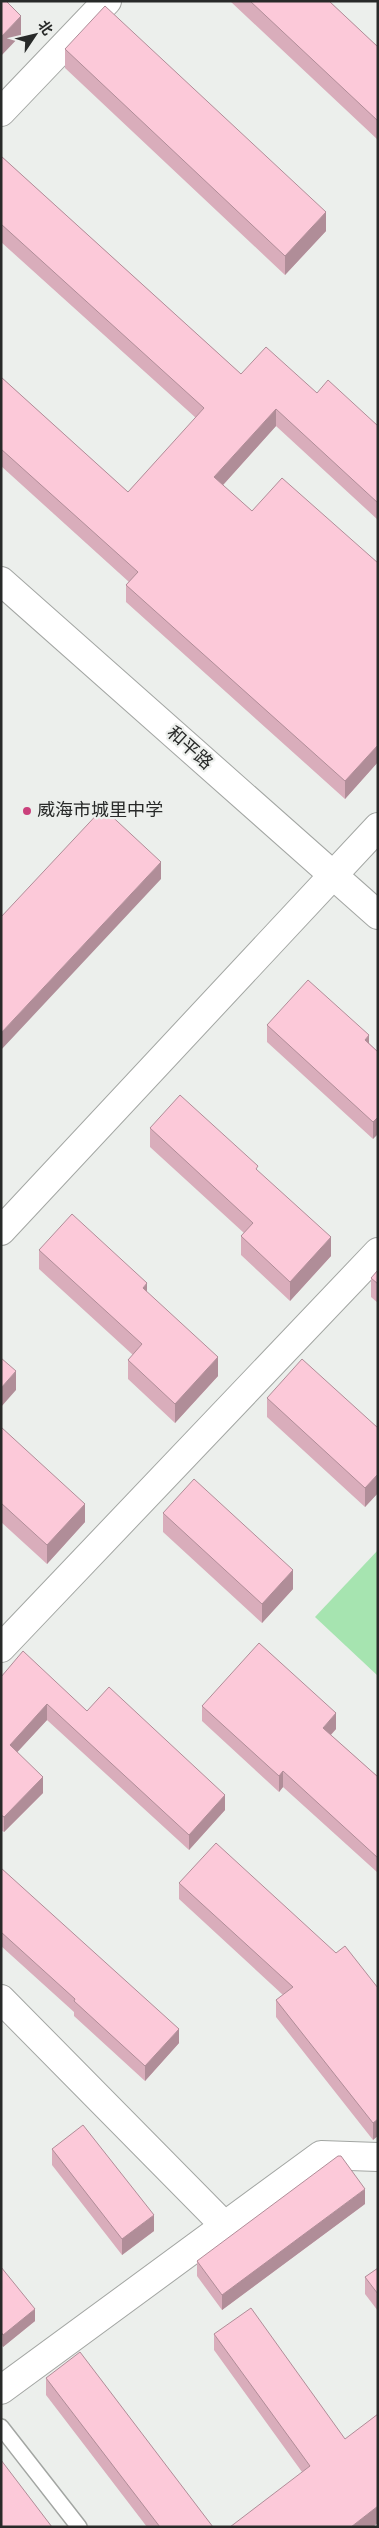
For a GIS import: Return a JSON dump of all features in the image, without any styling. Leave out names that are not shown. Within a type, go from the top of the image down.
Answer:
[{"type":"street","points":[[1,112],[107,1]]},
{"type":"street","name":"和平路","points":[[1,581],[378,916]]},
{"type":"street","points":[[1,1230],[378,827]]},
{"type":"street","points":[[1,1648],[378,1252]]},
{"type":"street","points":[[1,1999],[225,2226]]},
{"type":"street","points":[[1,2390],[321,2155],[378,2157]]},
{"type":"lane","points":[[1,2427],[79,2527]]},
{"type":"green space","points":[[378,1550],[378,1676],[315,1617]]},
{"type":"building","points":[[1,1],[6,1],[21,16],[1,37]]},
{"type":"building","points":[[250,1],[329,1],[378,47],[378,121]]},
{"type":"building","points":[[105,6],[326,212],[285,256],[65,49]]},
{"type":"building","points":[[1,156],[241,374],[266,347],[317,393],[328,380],[378,426],[378,503],[276,409],[214,477],[252,511],[282,478],[378,563],[378,745],[345,781],[126,585],[138,572],[1,449],[1,377],[128,492],[204,408],[1,224]]},
{"type":"building","points":[[103,808],[161,862],[1,1033],[1,917]]},
{"type":"building","points":[[308,980],[369,1035],[365,1040],[378,1052],[378,1117],[373,1122],[267,1025]]},
{"type":"building","points":[[180,1095],[258,1166],[256,1169],[331,1237],[290,1282],[241,1236],[253,1223],[150,1128]]},
{"type":"building","points":[[72,1214],[147,1283],[143,1288],[218,1357],[175,1404],[128,1360],[142,1344],[39,1250]]},
{"type":"building","points":[[378,1270],[378,1284],[371,1278]]},
{"type":"building","points":[[1,1358],[16,1371],[1,1388]]},
{"type":"building","points":[[302,1359],[378,1428],[378,1474],[365,1488],[267,1398]]},
{"type":"building","points":[[1,1427],[85,1504],[47,1545],[1,1503]]},
{"type":"building","points":[[194,1479],[293,1570],[262,1604],[163,1513]]},
{"type":"building","points":[[259,1643],[336,1713],[323,1728],[378,1777],[378,1858],[283,1771],[279,1776],[202,1706]]},
{"type":"building","points":[[23,1651],[87,1711],[109,1687],[225,1795],[189,1835],[47,1704],[10,1745],[43,1777],[4,1817],[1,1815],[1,1677]]},
{"type":"building","points":[[216,1843],[336,1953],[345,1946],[378,1988],[378,2119],[373,2123],[276,2000],[293,1987],[179,1883]]},
{"type":"building","points":[[1,1868],[179,2029],[145,2066],[1,1932]]},
{"type":"building","points":[[83,2125],[154,2215],[122,2239],[52,2149]]},
{"type":"building","points":[[338,2156],[341,2156],[365,2189],[222,2295],[197,2261]]},
{"type":"building","points":[[1,2267],[35,2309],[3,2335],[1,2332]]},
{"type":"building","points":[[378,2268],[378,2294],[365,2277]]},
{"type":"building","points":[[251,2308],[345,2439],[378,2414],[378,2506],[351,2527],[230,2527],[310,2466],[214,2334]]},
{"type":"building","points":[[80,2352],[213,2527],[160,2527],[46,2378]]},
{"type":"building","points":[[1,2460],[52,2527],[1,2527]]},
{"type":"place","name":"威海市城里中学","points":[[27,811]]}]
